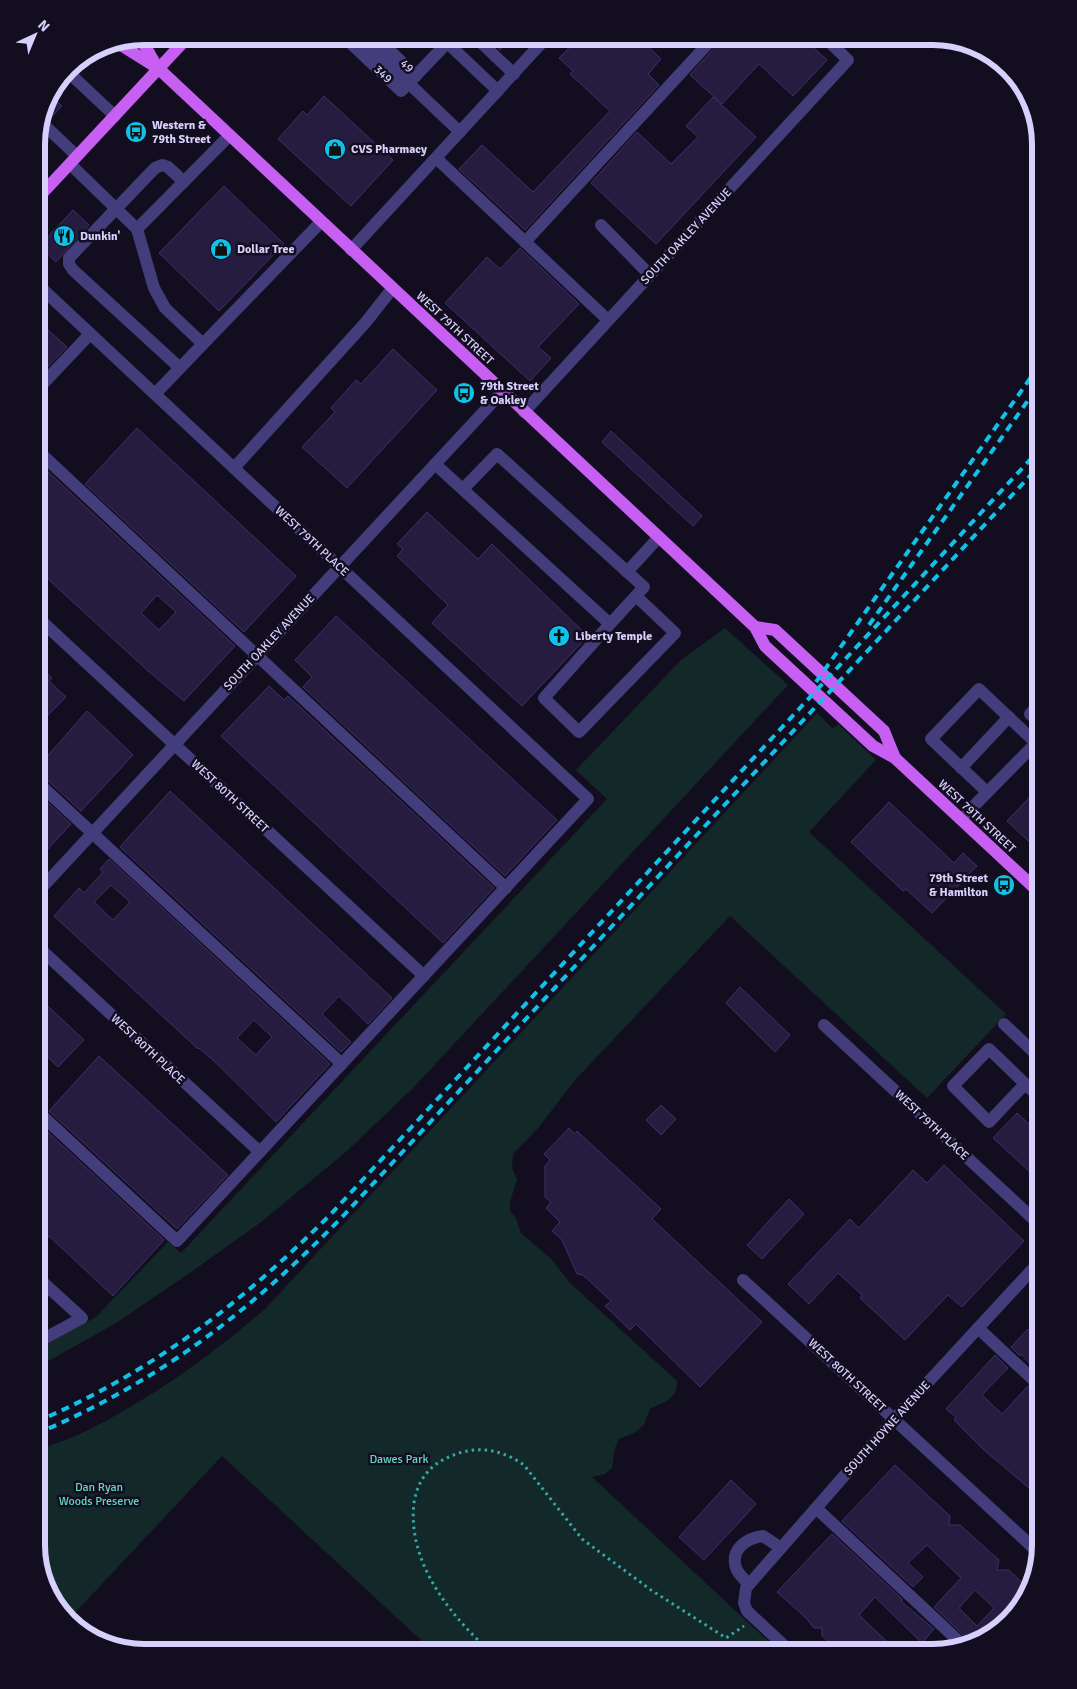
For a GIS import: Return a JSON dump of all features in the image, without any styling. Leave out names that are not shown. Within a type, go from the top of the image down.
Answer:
[{"type":"main road","name":"WEST 79TH STREET","points":[[144,45],[158,69]]},
{"type":"main road","points":[[45,190],[181,45]]},
{"type":"main road","name":"WEST 79TH STREET","points":[[124,47],[158,69],[755,627],[765,646],[873,746],[895,758],[1032,886]]},
{"type":"main road","name":"WEST 79TH STREET","points":[[755,627],[776,630],[884,732],[895,758]]},
{"type":"street","name":"349","points":[[355,45],[409,84]]},
{"type":"street","points":[[369,45],[460,132]]},
{"type":"street","name":"49","points":[[382,45],[409,84]]},
{"type":"street","points":[[409,84],[440,45]]},
{"type":"street","points":[[449,45],[498,91]]},
{"type":"street","points":[[483,45],[514,74]]},
{"type":"street","points":[[351,250],[540,45]]},
{"type":"street","points":[[525,242],[707,45]]},
{"type":"street","name":"SOUTH OAKLEY AVENUE","points":[[524,412],[848,60],[832,45]]},
{"type":"street","points":[[72,76],[115,116]]},
{"type":"street","points":[[46,128],[116,209],[137,229],[154,288],[165,308],[203,344]]},
{"type":"street","points":[[137,229],[229,136]]},
{"type":"street","points":[[436,158],[608,320]]},
{"type":"street","points":[[180,368],[69,264],[69,258],[155,168],[162,165],[168,167],[184,182]]},
{"type":"street","points":[[155,394],[321,222]]},
{"type":"street","points":[[601,225],[650,275]]},
{"type":"street","points":[[234,468],[366,322],[392,289]]},
{"type":"street","name":"WEST 79TH PLACE","points":[[45,292],[588,799],[506,888]]},
{"type":"street","points":[[45,382],[90,334]]},
{"type":"street","name":"SOUTH OAKLEY AVENUE","points":[[45,884],[502,392]]},
{"type":"street","points":[[463,490],[497,454],[644,587],[544,698],[579,732],[675,633],[636,596]]},
{"type":"street","points":[[45,457],[506,888],[177,1241],[45,1118]]},
{"type":"street","points":[[435,464],[610,624]]},
{"type":"street","points":[[627,572],[659,537]]},
{"type":"street","name":"WEST 80TH STREET","points":[[45,624],[424,976]]},
{"type":"street","points":[[987,792],[931,739],[979,689],[1032,739]]},
{"type":"street","points":[[961,768],[1009,718]]},
{"type":"street","points":[[961,819],[1032,747]]},
{"type":"street","points":[[45,789],[342,1064]]},
{"type":"street","name":"WEST 80TH PLACE","points":[[45,953],[260,1152]]},
{"type":"street","points":[[1004,1024],[1032,1050]]},
{"type":"street","name":"WEST 79TH PLACE","points":[[824,1025],[1032,1218]]},
{"type":"street","points":[[1025,1084],[989,1122],[953,1086],[989,1049],[1032,1091]]},
{"type":"street","name":"SOUTH HOYNE AVENUE","points":[[782,1644],[754,1619],[744,1603],[744,1594],[749,1584],[894,1419],[1032,1270]]},
{"type":"street","name":"WEST 80TH STREET","points":[[743,1280],[1032,1546]]},
{"type":"street","points":[[45,1284],[82,1318],[45,1339]]},
{"type":"street","points":[[978,1328],[1032,1379]]},
{"type":"street","points":[[816,1508],[958,1641]]},
{"type":"street","points":[[749,1584],[736,1570],[735,1556],[741,1545],[750,1537],[763,1536],[781,1548]]},
{"type":"path","points":[[482,1644],[438,1591],[418,1551],[413,1528],[416,1494],[421,1480],[431,1467],[444,1459],[479,1450],[504,1454],[524,1465],[582,1539],[651,1590],[726,1638],[746,1624]]},
{"type":"green space","points":[[725,628],[788,685],[414,1087],[347,1151],[260,1223],[194,1270],[116,1323],[45,1363],[45,1345],[96,1317],[168,1242],[181,1253],[607,799],[576,770],[681,660]]},
{"type":"green space","points":[[817,713],[833,729],[838,724],[876,760],[809,832],[1006,1014],[927,1098],[730,916],[575,1080],[539,1127],[513,1154],[512,1168],[517,1179],[510,1202],[510,1211],[516,1218],[521,1233],[552,1260],[571,1284],[677,1381],[677,1388],[672,1397],[650,1409],[644,1425],[634,1433],[619,1439],[615,1448],[612,1468],[605,1474],[592,1477],[771,1644],[425,1644],[222,1456],[73,1614],[55,1589],[48,1571],[45,1545],[45,1448],[86,1431],[157,1391],[202,1360],[266,1308]]},
{"type":"building","points":[[495,45],[505,45],[500,50]]},
{"type":"building","points":[[572,45],[646,45],[661,59],[648,74],[659,85],[525,230],[459,169],[482,145],[533,192],[610,111],[570,74],[573,71],[559,58]]},
{"type":"building","points":[[717,45],[811,45],[827,60],[793,96],[759,64],[722,104],[690,75]]},
{"type":"building","name":"CVS Pharmacy","points":[[324,96],[393,160],[351,206],[278,139],[303,111],[307,115]]},
{"type":"building","points":[[713,97],[756,137],[656,244],[591,183],[637,132],[671,164],[698,137],[686,126]]},
{"type":"building","points":[[55,100],[62,106],[50,119],[48,118]]},
{"type":"building","name":"Dollar Tree","points":[[224,186],[284,244],[219,311],[159,253]]},
{"type":"building","name":"Dunkin'","points":[[73,210],[89,225],[56,262],[45,252],[45,240]]},
{"type":"building","points":[[520,248],[579,304],[538,347],[551,358],[530,381],[445,303],[487,257],[500,269]]},
{"type":"building","points":[[45,327],[67,347],[45,370]]},
{"type":"building","points":[[393,349],[437,390],[347,488],[302,447],[335,412],[331,408],[356,380],[361,384]]},
{"type":"building","points":[[137,428],[296,576],[244,632],[85,484]]},
{"type":"building","points":[[611,431],[702,516],[693,526],[602,442]]},
{"type":"building","points":[[45,469],[235,646],[184,701],[147,670],[45,576]],"holes":[[[157,595],[176,612],[159,630],[141,613]]]},
{"type":"building","points":[[427,512],[478,559],[492,544],[588,636],[522,706],[432,623],[448,605],[397,556],[403,549],[397,544]]},
{"type":"building","points":[[336,616],[557,820],[505,876],[303,687],[312,677],[295,660]]},
{"type":"building","points":[[45,671],[52,678],[49,681],[66,697],[45,718]]},
{"type":"building","points":[[269,686],[284,700],[288,696],[494,888],[443,943],[221,736]]},
{"type":"building","points":[[87,711],[133,755],[81,811],[45,778],[45,759]]},
{"type":"building","points":[[170,791],[392,998],[368,1024],[339,996],[322,1014],[351,1042],[341,1052],[120,847]]},
{"type":"building","points":[[1032,795],[1032,845],[1007,821]]},
{"type":"building","points":[[45,800],[71,824],[45,852]]},
{"type":"building","points":[[889,802],[954,863],[963,853],[977,866],[932,913],[906,889],[903,891],[851,842]]},
{"type":"building","points":[[109,859],[330,1064],[276,1122],[215,1062],[198,1049],[54,916],[79,888],[84,893],[103,872],[100,869]],"holes":[[[111,885],[130,902],[113,920],[94,902]],[[254,1020],[272,1037],[256,1055],[237,1038]]]},
{"type":"building","points":[[740,987],[790,1035],[775,1052],[726,1003]]},
{"type":"building","points":[[45,1003],[84,1040],[58,1067],[45,1054]]},
{"type":"building","points":[[99,1056],[228,1175],[177,1229],[49,1111]]},
{"type":"building","points":[[661,1105],[676,1119],[661,1135],[646,1120]]},
{"type":"building","points":[[1017,1113],[1032,1127],[1032,1174],[993,1138]]},
{"type":"building","points":[[569,1128],[575,1134],[577,1131],[661,1209],[652,1219],[762,1322],[700,1387],[636,1324],[630,1330],[605,1306],[611,1301],[583,1275],[577,1274],[562,1240],[552,1231],[560,1222],[546,1208],[551,1202],[545,1197],[545,1166],[550,1160],[544,1154]]},
{"type":"building","points":[[45,1130],[164,1240],[113,1296],[45,1234]]},
{"type":"building","points":[[944,1165],[1024,1241],[962,1307],[948,1295],[905,1340],[860,1298],[862,1295],[838,1273],[809,1304],[788,1284],[850,1219],[859,1228],[913,1170],[927,1183]]},
{"type":"building","points":[[789,1199],[804,1214],[762,1259],[747,1245]]},
{"type":"building","points":[[1028,1329],[1032,1333],[1032,1366],[1021,1354],[1020,1356],[1011,1347]]},
{"type":"building","points":[[995,1355],[1008,1368],[982,1395],[1002,1414],[1028,1386],[1032,1389],[1032,1490],[984,1450],[954,1420],[956,1417],[946,1409]]},
{"type":"building","points":[[895,1465],[950,1516],[949,1525],[960,1525],[999,1560],[997,1570],[1009,1570],[1024,1584],[1008,1610],[998,1620],[967,1638],[934,1607],[961,1578],[927,1545],[908,1563],[923,1577],[913,1587],[842,1521]],"holes":[[[975,1590],[994,1608],[977,1626],[959,1608]]]},
{"type":"building","points":[[731,1480],[756,1504],[704,1560],[679,1537]]},
{"type":"building","points":[[832,1534],[902,1599],[902,1602],[934,1629],[922,1643],[875,1597],[859,1615],[890,1644],[830,1643],[822,1636],[822,1628],[814,1628],[806,1618],[777,1592]]},
{"type":"railway","points":[[816,682],[1032,376]]},
{"type":"railway","points":[[869,625],[1032,395]]},
{"type":"railway","points":[[45,1418],[119,1381],[193,1333],[262,1278],[330,1215],[1032,458]]},
{"type":"railway","points":[[45,1430],[123,1391],[163,1367],[238,1313],[309,1250],[344,1215],[1032,474]]},
{"type":"place","name":"Western & 79th Street","points":[[136,132]]},
{"type":"place","name":"CVS Pharmacy","points":[[335,149]]},
{"type":"place","name":"Dunkin'","points":[[64,236]]},
{"type":"place","name":"Dollar Tree","points":[[221,249]]},
{"type":"place","name":"79th Street & Oakley","points":[[464,393]]},
{"type":"place","name":"Liberty Temple","points":[[559,636]]},
{"type":"place","name":"79th Street & Hamilton","points":[[1004,885]]},
{"type":"park label","name":"Dawes Park","points":[[399,1459]]},
{"type":"park label","name":"Dan Ryan Woods Preserve","points":[[99,1494]]}]
